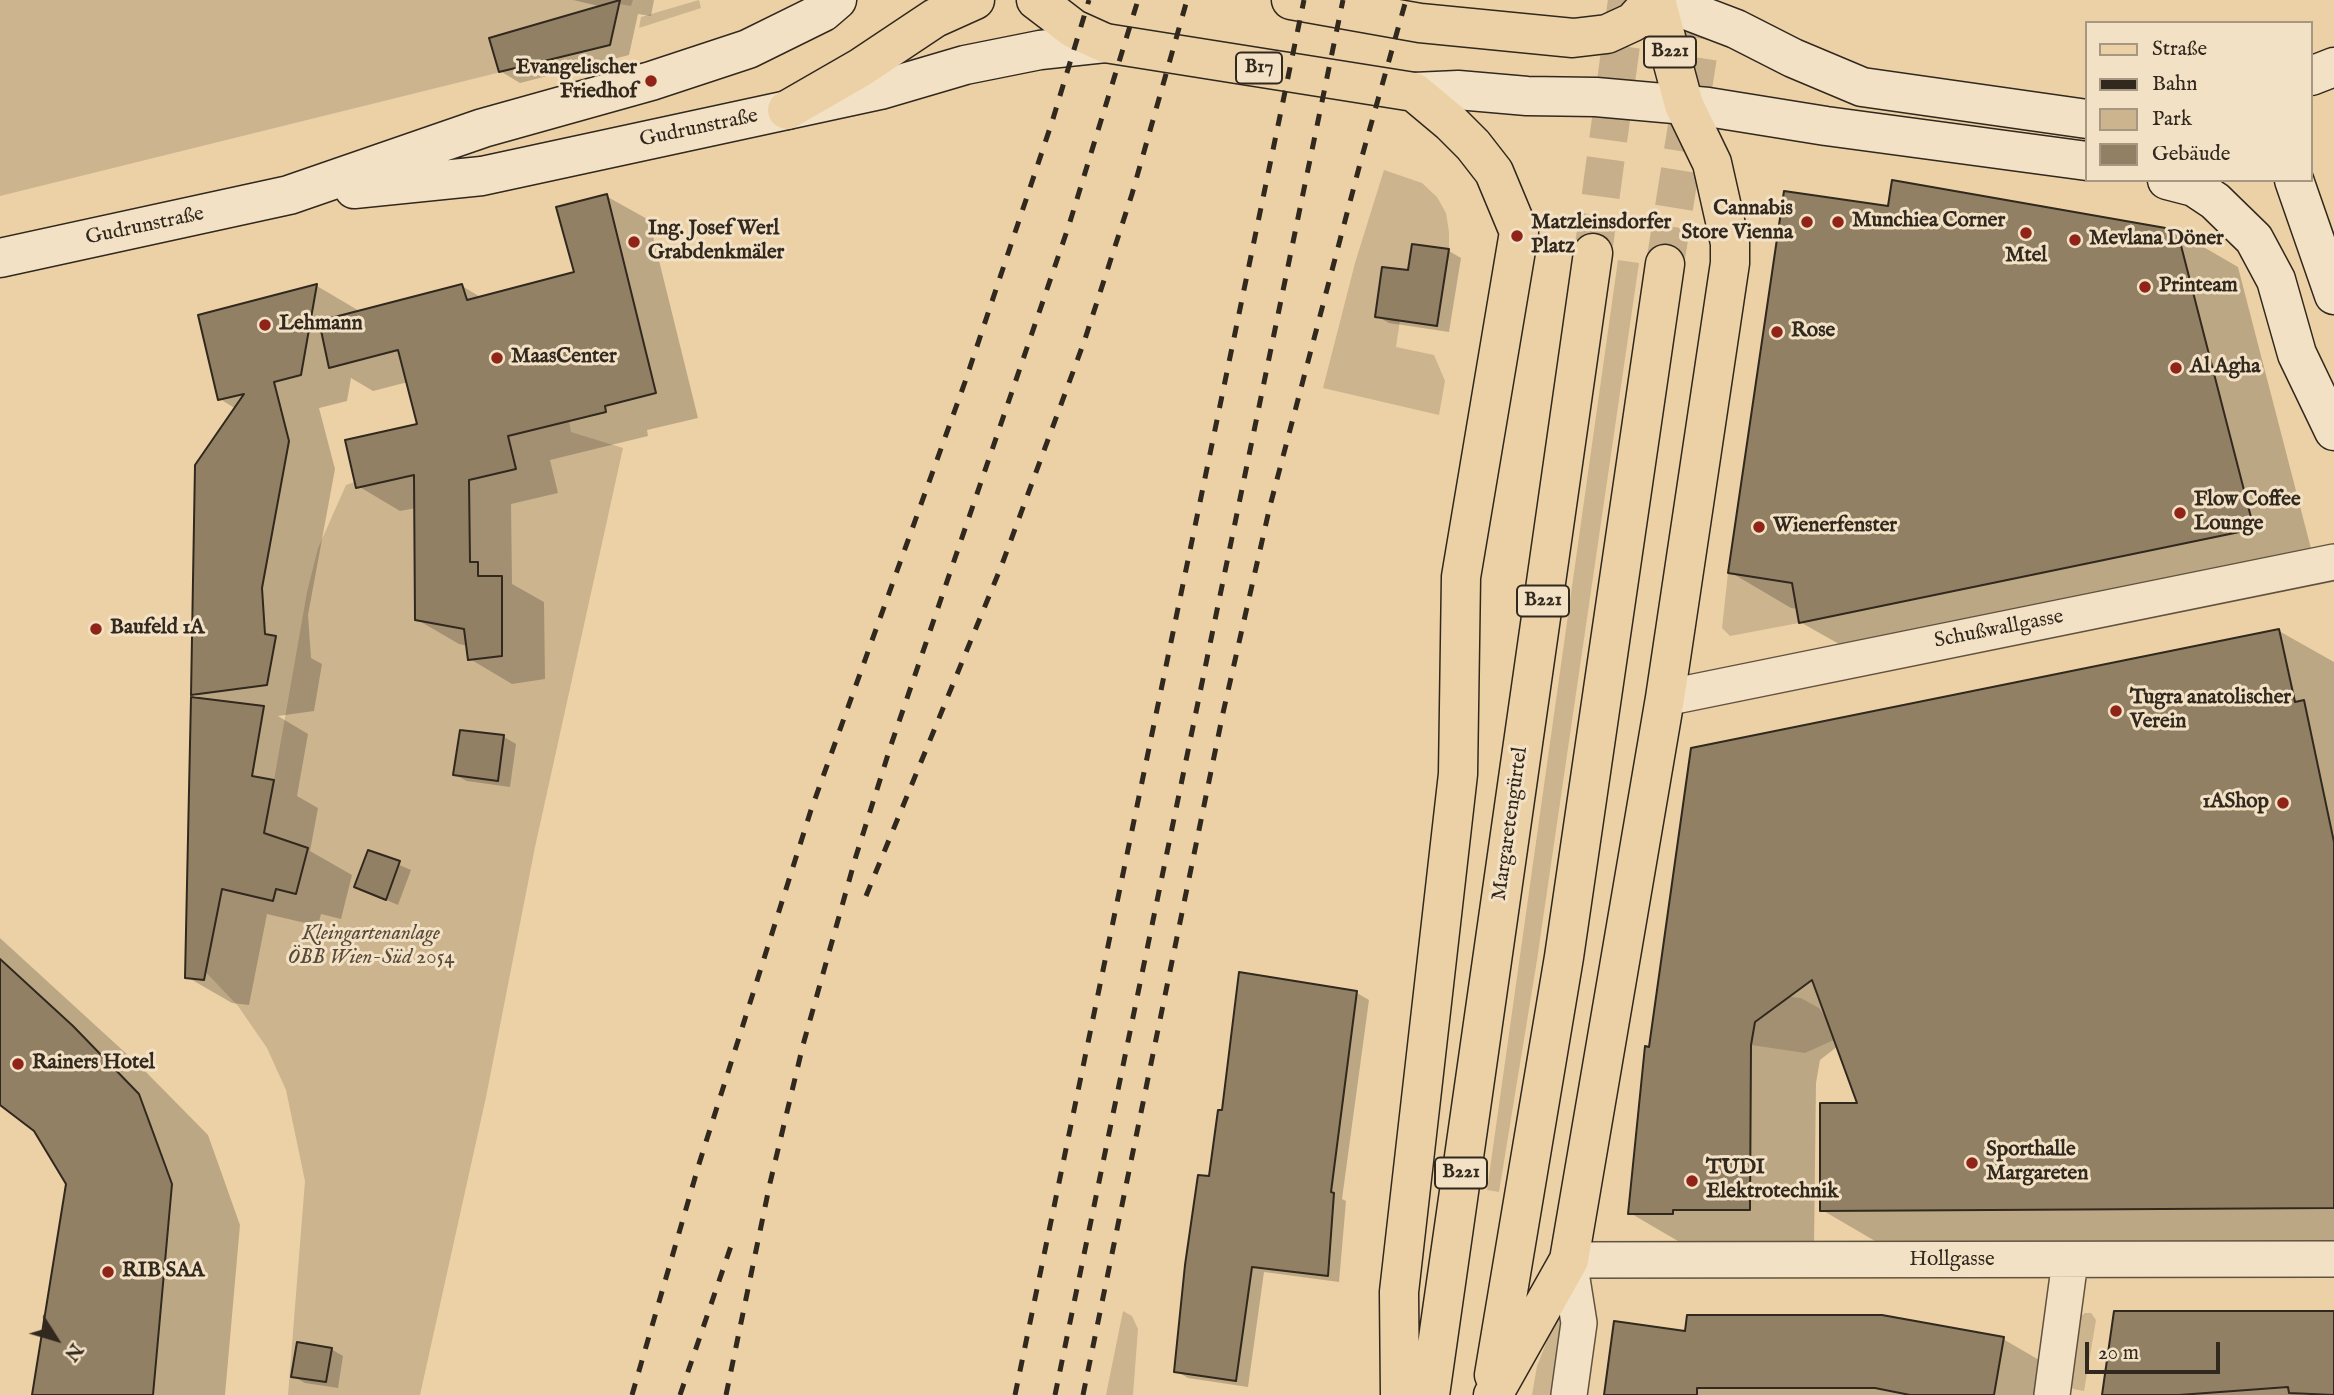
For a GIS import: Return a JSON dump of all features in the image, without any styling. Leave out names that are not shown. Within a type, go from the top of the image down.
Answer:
[{"type":"main road","name":"Gudrunstraße","points":[[289,195],[483,128],[651,81],[748,49],[823,12],[837,0]]},
{"type":"main road","points":[[787,110],[860,68],[935,18],[975,0]]},
{"type":"main road","name":"B17","points":[[1036,0],[1074,29],[1105,43],[1414,92],[1458,90],[1684,104],[2086,161]]},
{"type":"main road","points":[[1291,0],[1420,23],[1573,38],[1607,34],[1633,22],[1656,0],[1736,29],[1793,58],[1862,86],[2086,119]]},
{"type":"main road","name":"B221","points":[[1492,1395],[1569,1260],[1665,698],[1730,263],[1730,243],[1712,163],[1684,104],[1656,0]]},
{"type":"main road","name":"Gudrunstraße","points":[[0,258],[289,195],[482,176],[880,90],[965,65],[1040,50],[1105,43]]},
{"type":"main road","points":[[2313,75],[2334,67]]},
{"type":"main road","points":[[1400,1395],[1399,1292],[1458,774],[1461,577],[1519,232],[1493,172],[1473,145],[1414,92]]},
{"type":"main road","points":[[2175,182],[2194,187],[2215,201],[2255,239],[2276,280],[2297,354],[2334,431]]},
{"type":"main road","points":[[2295,182],[2334,295]]},
{"type":"main road","name":"Margaretengürtel","points":[[1430,1395],[1593,253]]},
{"type":"main road","name":"B221","points":[[1492,1395],[1564,957],[1665,264]]},
{"type":"street","name":"Schußwallgasse","points":[[1665,698],[2334,562]]},
{"type":"street","name":"Hollgasse","points":[[1569,1260],[2334,1259]]},
{"type":"street","points":[[1569,1260],[1578,1323],[1569,1395]]},
{"type":"street","points":[[2052,1395],[2070,1261]]},
{"type":"green space","points":[[0,0],[633,0],[631,6],[619,4],[610,45],[0,196]]},
{"type":"green space","points":[[699,0],[701,8],[639,28],[641,17]]},
{"type":"green space","points":[[1384,170],[1422,183],[1437,197],[1446,213],[1449,249],[1413,244],[1408,270],[1382,267],[1375,316],[1400,320],[1396,347],[1434,355],[1445,381],[1439,415],[1323,388],[1355,263]]},
{"type":"green space","points":[[1618,260],[1639,263],[1537,960],[1499,1192],[1487,1190]]},
{"type":"green space","name":"Kleingartenanlage ÖBB Wien-Süd 2054","points":[[569,420],[571,432],[623,448],[535,847],[486,1097],[420,1395],[288,1395],[305,1181],[286,1090],[267,1048],[238,1006],[197,963],[207,964],[230,852],[274,780],[307,592],[318,548],[346,485],[425,457]]},
{"type":"green space","points":[[1728,573],[1792,583],[1799,623],[1730,636],[1722,628]]},
{"type":"green space","points":[[1775,995],[1801,998],[1819,1008],[1834,1040],[1805,1053],[1751,1045],[1756,1015],[1762,1017],[1773,1009]]},
{"type":"green space","points":[[1123,1311],[1132,1316],[1138,1329],[1133,1395],[1106,1395]]},
{"type":"green space","points":[[2085,1313],[2091,1313],[2096,1320],[2084,1391],[2073,1389],[2068,1383],[2078,1318]]},
{"type":"green space","points":[[1556,1318],[1563,1318],[1556,1395],[1532,1395],[1537,1366]]},
{"type":"green space","points":[[2288,1387],[2289,1393],[2304,1395],[2179,1395]]},
{"type":"building","points":[[620,0],[610,45],[499,72],[489,38]]},
{"type":"building","points":[[1892,180],[2177,230],[2254,529],[1799,623],[1792,583],[1728,573],[1784,191],[1888,206]]},
{"type":"building","points":[[607,194],[656,393],[605,406],[606,412],[508,436],[516,469],[469,480],[470,562],[478,562],[478,576],[502,576],[502,656],[468,660],[464,629],[415,620],[414,475],[356,488],[345,440],[417,424],[398,350],[329,368],[319,321],[462,284],[467,300],[574,272],[556,207]]},
{"type":"building","points":[[1412,244],[1449,249],[1437,326],[1375,317],[1382,267],[1408,270]]},
{"type":"building","points":[[317,284],[301,375],[274,382],[289,441],[262,588],[265,634],[276,636],[267,685],[191,695],[195,465],[244,394],[218,400],[198,315]]},
{"type":"building","points":[[2279,629],[2295,702],[2304,700],[2334,842],[2334,1208],[1820,1211],[1820,1103],[1857,1103],[1812,980],[1755,1022],[1751,1045],[1750,1210],[1673,1210],[1673,1214],[1628,1214],[1645,1046],[1649,1047],[1691,748]]},
{"type":"building","points":[[191,697],[264,706],[252,776],[274,780],[264,833],[308,848],[296,894],[276,889],[273,901],[222,889],[204,980],[185,978]]},
{"type":"building","points":[[460,730],[504,735],[498,781],[453,775]]},
{"type":"building","points":[[368,850],[400,861],[386,900],[354,887]]},
{"type":"building","name":"RIB SAA","points":[[0,959],[73,1026],[139,1094],[172,1184],[153,1395],[32,1395],[66,1184],[34,1131],[0,1105]]},
{"type":"building","points":[[1239,972],[1357,991],[1331,1192],[1334,1193],[1328,1276],[1252,1267],[1236,1381],[1174,1372],[1198,1175],[1209,1176],[1218,1110],[1222,1110]]},
{"type":"building","points":[[2114,1311],[2334,1311],[2334,1395],[2289,1393],[2288,1387],[2179,1395],[2102,1395]]},
{"type":"building","points":[[1687,1315],[1882,1315],[2004,1337],[1994,1395],[1910,1395],[1875,1388],[1697,1388],[1697,1395],[1604,1395],[1614,1321],[1685,1331]]},
{"type":"building","points":[[297,1342],[332,1348],[326,1382],[291,1377]]},
{"type":"tunnel","points":[[1593,253],[1627,0]]},
{"type":"tunnel","points":[[1665,264],[1707,0]]},
{"type":"railway","points":[[632,1395],[699,1164],[811,810],[965,382],[1052,122],[1089,0]]},
{"type":"railway","points":[[726,1395],[770,1183],[803,1045],[856,856],[891,745],[1069,225],[1138,0]]},
{"type":"railway","points":[[866,896],[1001,567],[1084,342],[1132,194],[1187,0]]},
{"type":"railway","points":[[1015,1395],[1304,0]]},
{"type":"railway","points":[[1055,1395],[1343,0]]},
{"type":"railway","points":[[1083,1395],[1223,713],[1270,506],[1406,0]]},
{"type":"railway","points":[[680,1395],[732,1243]]},
{"type":"place","name":"Evangelischer Friedhof","points":[[651,81]]},
{"type":"place","name":"Cannabis Store Vienna","points":[[1807,222]]},
{"type":"place","name":"Munchiea Corner","points":[[1838,222]]},
{"type":"place","name":"Mtel","points":[[2026,233]]},
{"type":"place","name":"Matzleinsdorfer Platz","points":[[1517,236]]},
{"type":"place","name":"Mevlana Döner","points":[[2075,240]]},
{"type":"place","name":"Ing. Josef Werl Grabdenkmäler","points":[[634,242]]},
{"type":"place","name":"Printeam","points":[[2145,287]]},
{"type":"place","name":"Lehmann","points":[[265,325]]},
{"type":"place","name":"Rose","points":[[1777,332]]},
{"type":"place","name":"MaasCenter","points":[[497,358]]},
{"type":"place","name":"Al Agha","points":[[2176,368]]},
{"type":"place","name":"Flow Coffee Lounge","points":[[2180,513]]},
{"type":"place","name":"Wienerfenster","points":[[1759,527]]},
{"type":"place","name":"Baufeld 1A","points":[[96,629]]},
{"type":"place","name":"Tugra anatolischer Verein","points":[[2116,711]]},
{"type":"place","name":"1AShop","points":[[2283,803]]},
{"type":"place","name":"Rainers Hotel","points":[[18,1064]]},
{"type":"place","name":"Sporthalle Margareten","points":[[1972,1163]]},
{"type":"place","name":"TUDI Elektrotechnik","points":[[1692,1181]]},
{"type":"place","name":"RIB SAA","points":[[108,1272]]}]
